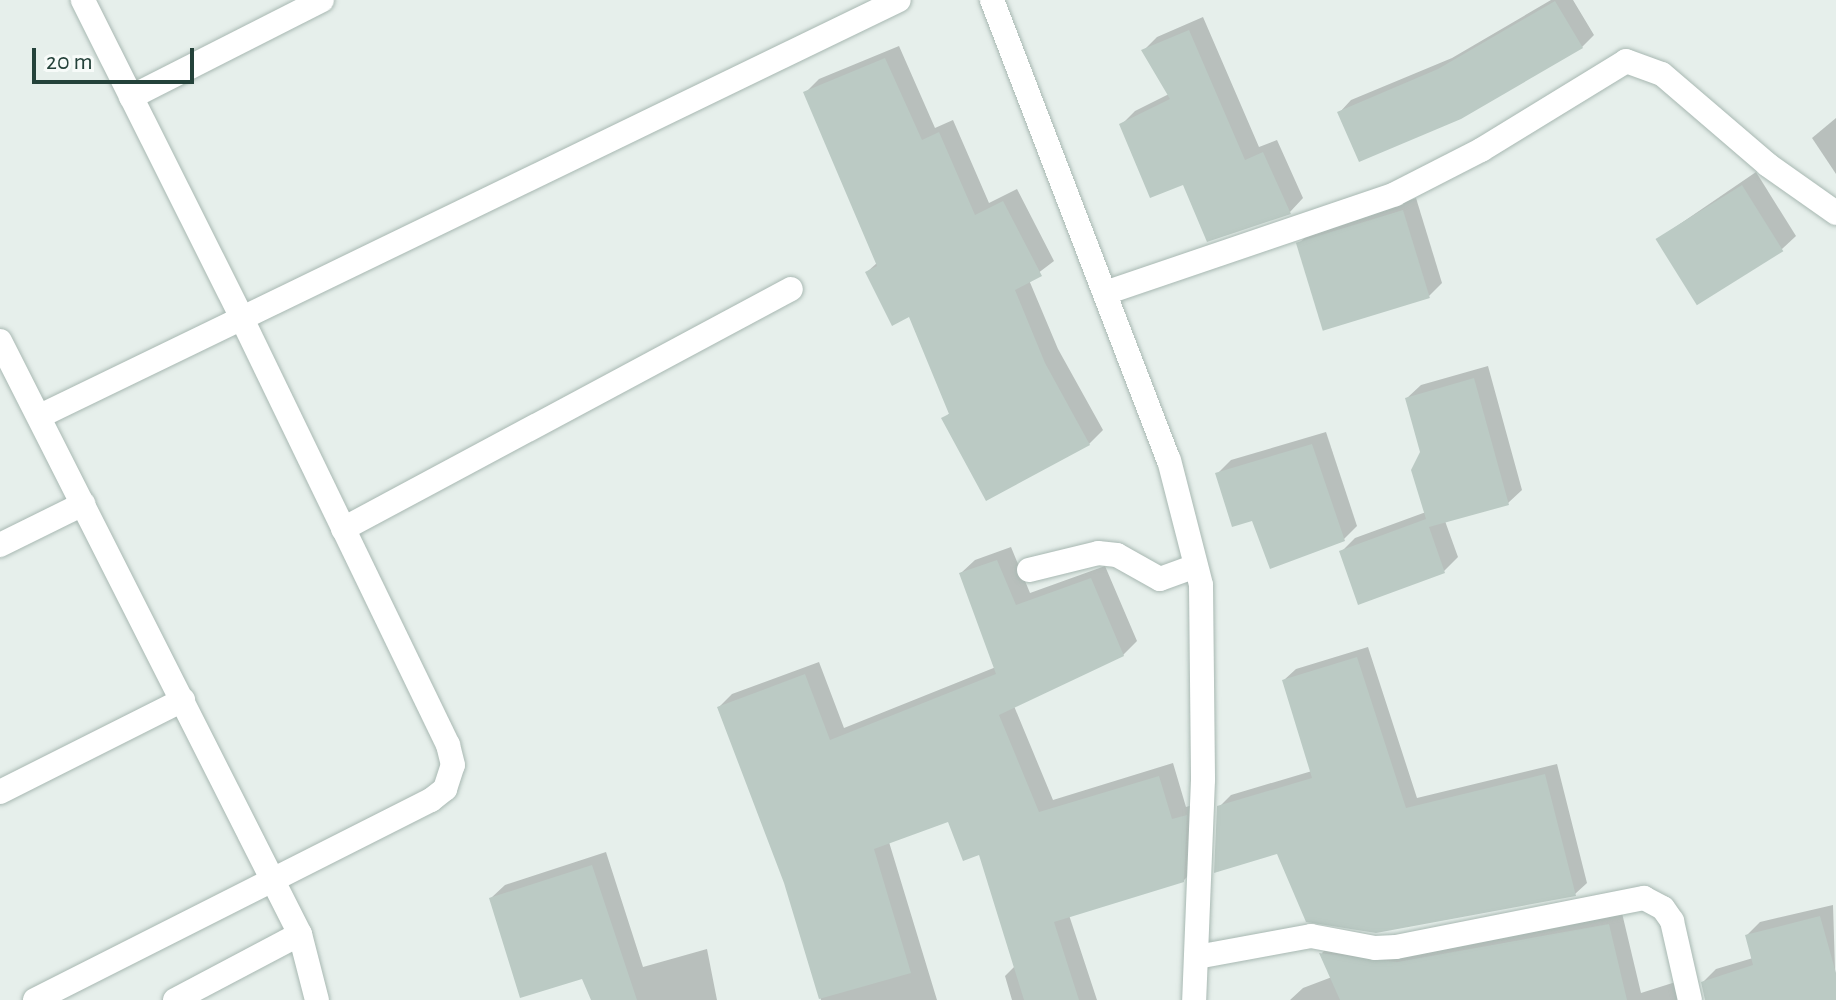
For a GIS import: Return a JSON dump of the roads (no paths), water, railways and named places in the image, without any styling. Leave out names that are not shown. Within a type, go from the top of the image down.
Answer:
[{"type":"street","points":[[35,1000],[431,800],[452,778],[448,745],[243,320],[83,0]]},
{"type":"street","points":[[131,97],[322,0]]},
{"type":"street","points":[[40,416],[899,0]]},
{"type":"street","points":[[992,0],[1169,460],[1196,566],[1204,610],[1194,1000]]},
{"type":"street","points":[[1105,293],[1395,194],[1481,150],[1626,61],[1662,74],[1768,165],[1836,213]]},
{"type":"street","points":[[343,529],[791,289]]},
{"type":"street","points":[[0,341],[300,934],[317,1000]]},
{"type":"street","points":[[0,545],[83,504]]},
{"type":"street","points":[[1029,570],[1098,553],[1117,555],[1160,579],[1196,566]]},
{"type":"street","points":[[0,792],[183,700]]},
{"type":"street","points":[[1197,957],[1311,936],[1375,948],[1396,947],[1644,898],[1663,908],[1672,921],[1690,1000]]},
{"type":"street","points":[[175,1000],[300,934]]}]
